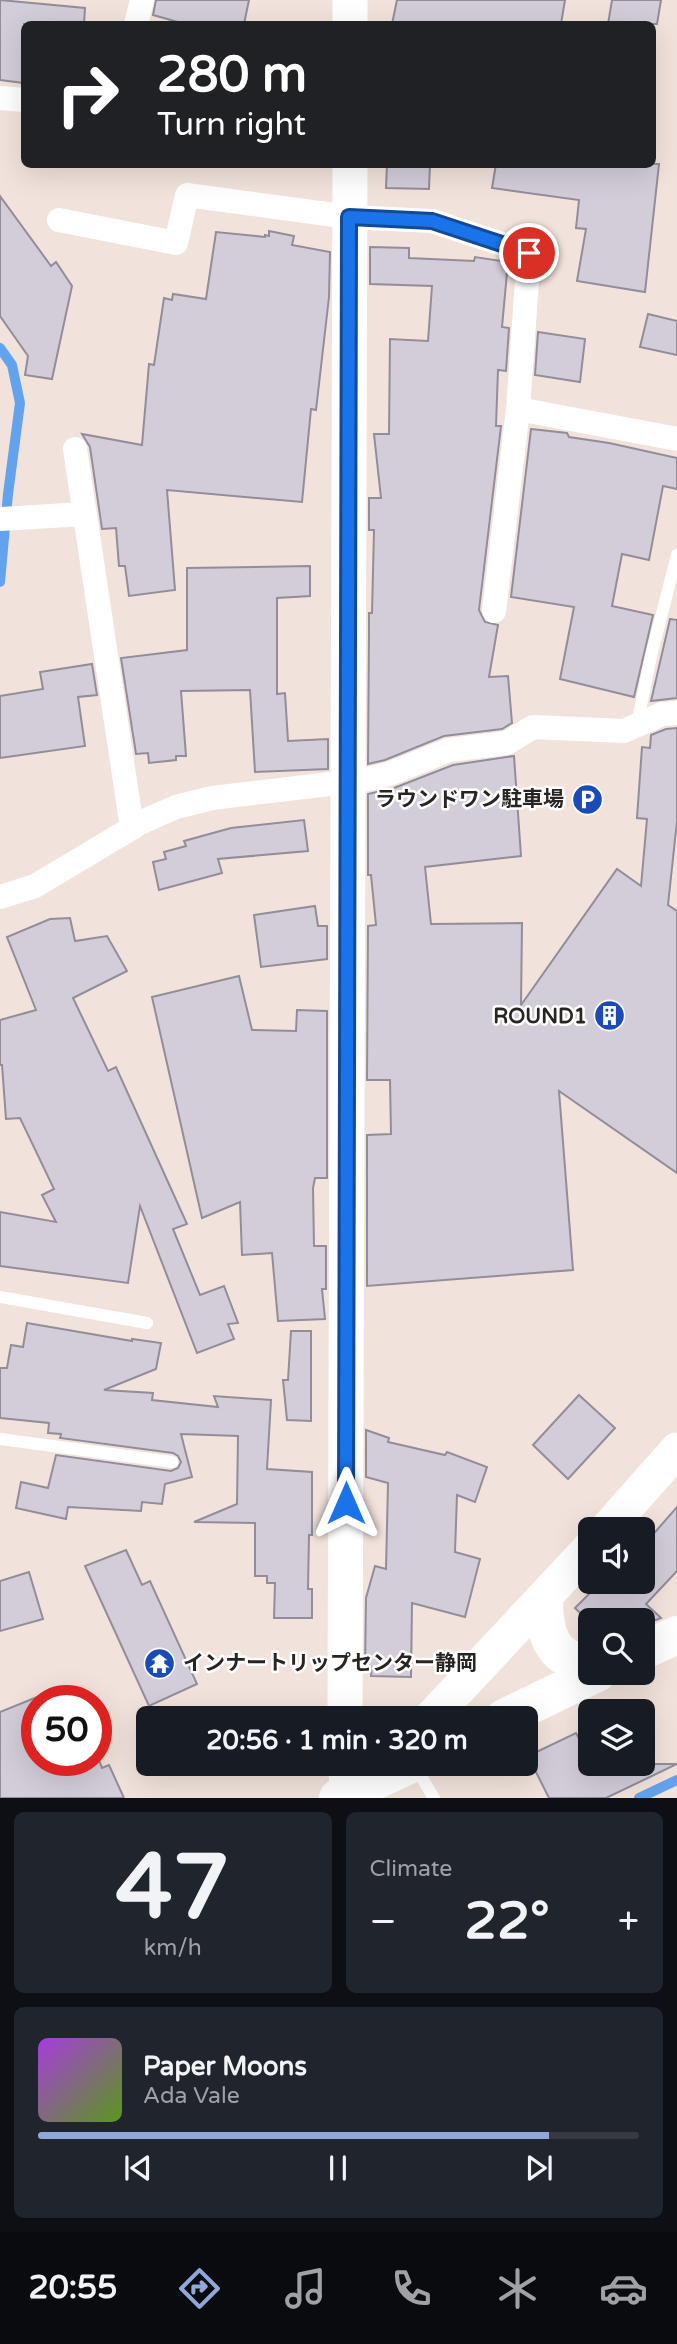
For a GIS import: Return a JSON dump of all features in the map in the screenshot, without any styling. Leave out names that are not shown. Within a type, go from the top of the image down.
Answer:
[{"type":"highway","points":[[544,1600],[545,1628],[551,1642],[562,1654],[578,1661]]},
{"type":"highway","points":[[655,1645],[677,1635]]},
{"type":"highway","points":[[529,1706],[578,1682]]},
{"type":"highway","points":[[344,1789],[379,1776]]},
{"type":"main road","points":[[350,0],[350,21]]},
{"type":"main road","points":[[345,1706],[349,168]]},
{"type":"main road","points":[[618,1517],[677,1450]]},
{"type":"main road","points":[[442,1706],[578,1562]]},
{"type":"main road","points":[[344,1789],[363,1776]]},
{"type":"street","points":[[137,21],[142,0]]},
{"type":"street","points":[[0,98],[21,100]]},
{"type":"street","points":[[58,220],[176,243],[187,195],[349,217],[432,221],[529,253],[518,409],[494,611]]},
{"type":"street","points":[[518,409],[677,439]]},
{"type":"street","points":[[75,449],[132,828]]},
{"type":"street","points":[[9,519],[85,514]]},
{"type":"street","points":[[0,897],[35,886],[132,828],[176,807],[212,798],[348,782],[389,774],[449,750],[508,743],[533,727],[624,731],[662,714],[677,713]]},
{"type":"lane","points":[[636,726],[677,555]]},
{"type":"lane","points":[[0,1297],[146,1323]]},
{"type":"lane","points":[[0,1440],[173,1462]]},
{"type":"lane","points":[[419,1776],[433,1798]]},
{"type":"building","points":[[0,0],[85,8],[84,21],[21,21],[21,83],[0,80]]},
{"type":"building","points":[[156,0],[249,0],[245,21],[174,21],[153,15]]},
{"type":"building","points":[[397,0],[565,0],[562,21],[393,21]]},
{"type":"building","points":[[612,0],[661,0],[657,24],[656,21],[608,21]]},
{"type":"building","points":[[656,164],[659,164],[645,292],[577,281],[586,229],[576,228],[579,200],[492,188],[495,168],[656,168]]},
{"type":"building","points":[[387,168],[430,168],[429,189],[386,188]]},
{"type":"building","points":[[0,196],[51,266],[56,262],[72,286],[52,379],[25,375],[28,356],[0,316]]},
{"type":"building","points":[[269,231],[294,236],[292,245],[330,252],[329,297],[316,410],[311,409],[302,502],[167,490],[175,590],[129,596],[125,566],[119,566],[116,528],[102,529],[90,447],[82,434],[142,445],[149,364],[154,365],[164,298],[172,300],[173,294],[206,299],[216,232],[265,237],[269,236]]},
{"type":"building","points":[[370,247],[409,248],[409,258],[474,261],[475,257],[508,262],[502,327],[509,328],[506,371],[498,370],[496,426],[501,426],[479,610],[485,622],[498,625],[489,677],[508,676],[512,723],[502,729],[444,736],[385,760],[368,764],[369,613],[372,613],[374,530],[369,530],[369,498],[381,498],[374,434],[389,434],[390,339],[428,341],[432,286],[370,284]]},
{"type":"building","points":[[648,314],[677,321],[677,355],[640,347]]},
{"type":"building","points":[[538,332],[585,339],[580,382],[535,375]]},
{"type":"building","points":[[531,429],[567,433],[569,437],[677,458],[677,489],[663,486],[649,560],[622,554],[612,606],[653,615],[634,697],[560,679],[574,607],[511,597]]},
{"type":"building","points":[[310,566],[310,596],[277,598],[277,694],[285,693],[288,741],[328,739],[328,769],[255,772],[250,690],[181,691],[186,756],[149,763],[148,753],[136,754],[121,658],[187,650],[187,568]]},
{"type":"building","points":[[670,619],[677,620],[677,698],[651,701]]},
{"type":"building","points":[[92,664],[97,695],[78,697],[85,746],[0,758],[0,696],[43,689],[40,672]]},
{"type":"building","points":[[677,728],[677,821],[668,905],[677,911],[677,1173],[559,1091],[573,1270],[367,1286],[367,1135],[391,1134],[390,1080],[367,1080],[368,926],[376,925],[371,875],[368,875],[368,794],[394,788],[453,765],[514,756],[521,856],[425,867],[431,924],[522,923],[521,1005],[617,869],[641,886],[647,819],[637,818],[642,747],[650,748],[651,735]]},
{"type":"building","points":[[304,820],[308,851],[218,859],[222,873],[159,890],[153,862],[166,859],[164,852],[186,846],[184,841],[231,828]]},
{"type":"building","points":[[315,906],[318,926],[327,926],[327,959],[261,967],[254,915]]},
{"type":"building","points":[[70,918],[75,941],[107,936],[127,971],[73,998],[108,1071],[116,1067],[187,1224],[173,1229],[200,1295],[224,1286],[238,1323],[228,1324],[234,1339],[197,1353],[140,1206],[128,1283],[0,1266],[0,1212],[56,1222],[42,1195],[54,1189],[20,1118],[6,1119],[0,1065],[0,1020],[36,1010],[7,937],[50,919]]},
{"type":"building","points":[[239,976],[252,1030],[296,1031],[297,1010],[327,1011],[327,1178],[315,1178],[313,1188],[314,1246],[326,1246],[326,1289],[322,1289],[325,1319],[278,1321],[272,1253],[242,1255],[240,1202],[202,1218],[152,997]]},
{"type":"building","points":[[27,1323],[132,1341],[161,1343],[156,1369],[104,1390],[153,1393],[152,1400],[218,1407],[214,1396],[271,1400],[267,1469],[312,1472],[312,1535],[309,1535],[308,1589],[312,1589],[312,1618],[274,1618],[275,1583],[267,1583],[267,1576],[255,1576],[255,1523],[194,1522],[237,1504],[238,1436],[181,1434],[192,1477],[165,1484],[162,1504],[142,1502],[141,1511],[68,1507],[66,1519],[16,1508],[21,1482],[48,1488],[56,1455],[171,1471],[178,1468],[181,1462],[173,1453],[60,1438],[61,1434],[48,1433],[49,1423],[0,1418],[0,1368],[7,1368],[11,1345],[23,1347]]},
{"type":"building","points":[[291,1331],[311,1331],[311,1421],[287,1420],[283,1380],[288,1380]]},
{"type":"building","points":[[579,1395],[615,1428],[568,1479],[533,1445]]},
{"type":"building","points":[[366,1430],[389,1438],[388,1442],[445,1455],[447,1452],[487,1467],[475,1502],[457,1495],[455,1552],[480,1559],[465,1617],[412,1603],[411,1677],[371,1676],[372,1667],[365,1667],[366,1598],[375,1566],[386,1569],[388,1483],[366,1477]]},
{"type":"building","points":[[677,1507],[677,1571],[646,1604],[650,1608],[578,1608],[578,1611],[575,1608],[589,1594],[655,1594],[655,1532]]},
{"type":"building","points":[[126,1550],[142,1585],[150,1581],[197,1684],[149,1706],[85,1566]]},
{"type":"building","points":[[29,1572],[43,1619],[0,1631],[0,1581]]},
{"type":"building","points":[[21,1703],[21,1776],[112,1776],[112,1772],[124,1798],[0,1798],[0,1712]]},
{"type":"building","points":[[576,1733],[578,1776],[652,1776],[606,1798],[549,1798],[538,1776],[538,1751]]},
{"type":"building","points":[[655,1764],[677,1764],[655,1775]]},
{"type":"waterway","points":[[0,348],[12,365],[20,403],[0,582]]},
{"type":"waterway","points":[[639,1798],[677,1780]]},
{"type":"place","name":"ラウンドワン駐車場","points":[[587,799]]},
{"type":"place","name":"ROUND1","points":[[610,1016]]},
{"type":"place","name":"インナートリップセンター静岡","points":[[160,1663]]},
{"type":"route","points":[[346,1503],[349,217],[432,221],[529,253]]}]
